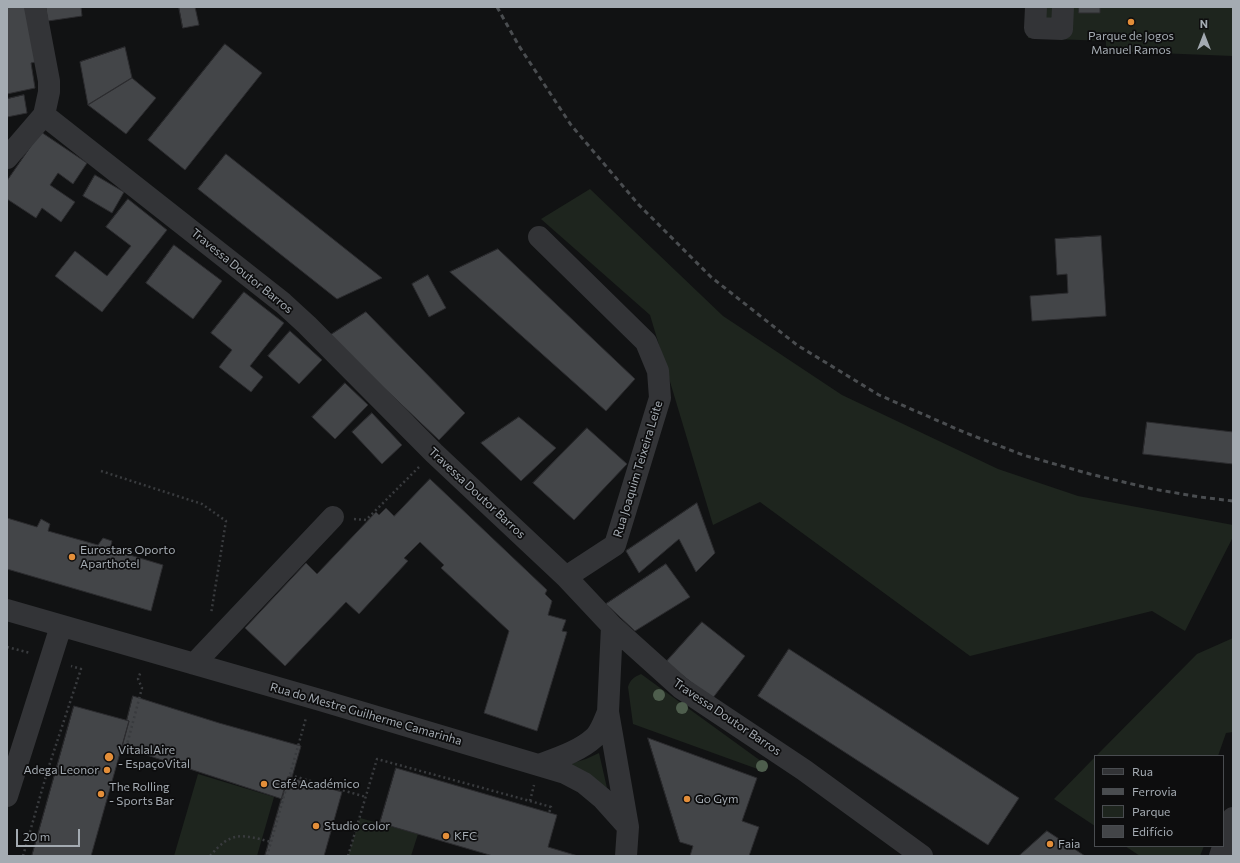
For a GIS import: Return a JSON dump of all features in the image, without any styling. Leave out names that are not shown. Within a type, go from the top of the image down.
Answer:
[{"type":"street","points":[[7,158],[44,115],[49,92],[49,81],[35,7]]},
{"type":"street","points":[[1036,7],[1035,28],[1062,30],[1063,7]]},
{"type":"street","name":"Travessa Doutor Barros","points":[[44,115],[283,303],[307,325],[434,453],[566,577],[612,626],[681,688],[804,770],[922,856]]},
{"type":"street","name":"Rua Joaquim Teixeira Leite","points":[[539,237],[646,342],[658,371],[660,398],[615,545],[566,577]]},
{"type":"street","points":[[194,664],[333,517]]},
{"type":"street","name":"Rua do Mestre Guilherme Camarinha","points":[[7,610],[565,773],[584,783],[602,798],[628,827]]},
{"type":"street","points":[[7,796],[61,626]]},
{"type":"street","points":[[612,626],[608,712],[628,827],[626,856]]},
{"type":"street","points":[[539,765],[564,756],[596,736],[608,712]]},
{"type":"street","points":[[1224,844],[1233,818]]},
{"type":"path","points":[[333,517],[366,520],[434,453]]},
{"type":"path","points":[[101,470],[202,504],[226,521],[209,621],[219,638]]},
{"type":"path","points":[[125,752],[142,688],[138,679],[148,652]]},
{"type":"path","points":[[23,856],[48,769],[81,669]]},
{"type":"path","points":[[267,856],[312,698]]},
{"type":"path","points":[[348,856],[377,759],[551,807],[550,813]]},
{"type":"path","points":[[530,801],[539,765]]},
{"type":"path","points":[[290,775],[366,797]]},
{"type":"path","points":[[210,856],[218,846],[232,837],[246,835],[271,842]]},
{"type":"green space","name":"Parque de Jogos Manuel Ramos","points":[[1030,7],[1233,7],[1233,56],[1106,51],[1106,41],[1028,38]]},
{"type":"green space","points":[[590,189],[723,316],[842,395],[998,469],[1078,496],[1233,525],[1233,537],[1185,631],[1152,611],[970,656],[760,502],[713,525],[650,315],[541,219]]},
{"type":"green space","points":[[1233,638],[1233,732],[1226,733],[1218,755],[1097,755],[1197,654]]},
{"type":"green space","points":[[641,674],[765,764],[763,771],[633,724],[628,687],[630,682],[636,676]]},
{"type":"green space","points":[[599,753],[607,788],[571,766],[573,763]]},
{"type":"green space","points":[[1094,758],[1094,825],[1054,799]]},
{"type":"green space","points":[[198,774],[274,797],[257,856],[174,856]]},
{"type":"green space","points":[[360,818],[418,834],[411,856],[348,856]]},
{"type":"green space","points":[[1126,847],[1204,847],[1200,856],[1140,856]]},
{"type":"building","points":[[7,7],[30,7],[40,61],[31,63],[35,88],[7,94]]},
{"type":"building","points":[[46,7],[81,7],[82,16],[48,21]]},
{"type":"building","points":[[179,7],[195,7],[199,25],[183,28]]},
{"type":"building","points":[[1079,7],[1100,7],[1100,13],[1079,13]]},
{"type":"building","points":[[225,44],[262,73],[185,170],[148,140]]},
{"type":"building","points":[[125,47],[132,78],[88,105],[80,62]]},
{"type":"building","points":[[132,78],[156,98],[126,134],[88,105]]},
{"type":"building","points":[[24,95],[27,113],[7,117],[7,99]]},
{"type":"building","points":[[41,132],[87,163],[73,184],[58,173],[50,185],[75,202],[61,222],[42,208],[36,218],[7,199],[7,181]]},
{"type":"building","points":[[226,154],[382,278],[337,299],[198,189]]},
{"type":"building","points":[[95,175],[124,192],[112,213],[83,196]]},
{"type":"building","points":[[128,199],[167,230],[102,312],[55,276],[75,251],[107,276],[131,246],[106,227]]},
{"type":"building","points":[[1101,236],[1106,316],[1032,321],[1030,296],[1068,293],[1067,274],[1057,275],[1055,239]]},
{"type":"building","points":[[174,245],[222,281],[193,319],[146,283]]},
{"type":"building","points":[[498,249],[635,379],[606,411],[450,272]]},
{"type":"building","points":[[428,275],[446,308],[429,317],[412,284]]},
{"type":"building","points":[[244,292],[284,323],[250,366],[263,377],[251,392],[219,367],[232,350],[211,333]]},
{"type":"building","points":[[366,312],[465,413],[439,440],[329,336]]},
{"type":"building","points":[[290,331],[322,360],[299,384],[268,356]]},
{"type":"building","points":[[345,383],[368,405],[335,439],[312,417]]},
{"type":"building","points":[[372,413],[402,445],[382,464],[352,432]]},
{"type":"building","points":[[519,417],[556,448],[521,481],[481,443]]},
{"type":"building","points":[[1147,422],[1233,432],[1233,464],[1143,454]]},
{"type":"building","points":[[587,428],[627,464],[574,520],[533,483]]},
{"type":"building","points":[[430,479],[547,590],[545,594],[552,601],[548,615],[566,620],[562,631],[567,632],[537,731],[484,713],[509,631],[441,568],[444,565],[420,542],[404,558],[408,561],[359,614],[346,602],[285,666],[245,628],[306,563],[317,574],[376,512],[379,515],[386,508],[394,516]]},
{"type":"building","points":[[697,503],[715,553],[696,572],[679,539],[639,573],[626,551]]},
{"type":"building","name":"Eurostars Oporto Aparthotel","points":[[7,518],[37,527],[41,519],[50,524],[48,531],[98,545],[103,538],[112,541],[110,549],[163,565],[151,611],[7,569]]},
{"type":"building","points":[[666,564],[690,597],[635,631],[606,604]]},
{"type":"building","points":[[702,622],[745,656],[712,699],[666,662]]},
{"type":"building","points":[[789,649],[1019,798],[988,845],[758,696]]},
{"type":"building","points":[[133,696],[219,723],[301,746],[292,777],[288,777],[282,799],[122,747],[129,721],[127,720]]},
{"type":"building","points":[[74,706],[129,721],[91,856],[32,856]]},
{"type":"building","points":[[648,738],[757,778],[742,821],[759,827],[749,856],[690,856],[693,846],[680,842]]},
{"type":"building","points":[[396,768],[557,815],[548,847],[578,856],[493,856],[380,823]]},
{"type":"building","points":[[288,777],[342,792],[324,856],[265,856]]},
{"type":"building","name":"Faia","points":[[1047,831],[1085,856],[1019,856]]},
{"type":"railway","points":[[497,7],[519,46],[571,125],[639,205],[711,277],[797,345],[879,395],[966,433],[1023,455],[1090,474],[1153,489],[1233,501]]},
{"type":"place","name":"Parque de Jogos Manuel Ramos","points":[[1131,22]]},
{"type":"place","name":"Eurostars Oporto Aparthotel","points":[[72,557]]},
{"type":"place","name":"VitalalAire - EspaçoVital","points":[[109,757]]},
{"type":"place","name":"Adega Leonor","points":[[107,770]]},
{"type":"place","name":"Café Académico","points":[[264,784]]},
{"type":"place","name":"The Rolling - Sports Bar","points":[[101,794]]},
{"type":"place","name":"Go Gym","points":[[687,799]]},
{"type":"place","name":"Studio color","points":[[316,826]]},
{"type":"place","name":"KFC","points":[[446,836]]},
{"type":"place","name":"Faia","points":[[1050,844]]}]
